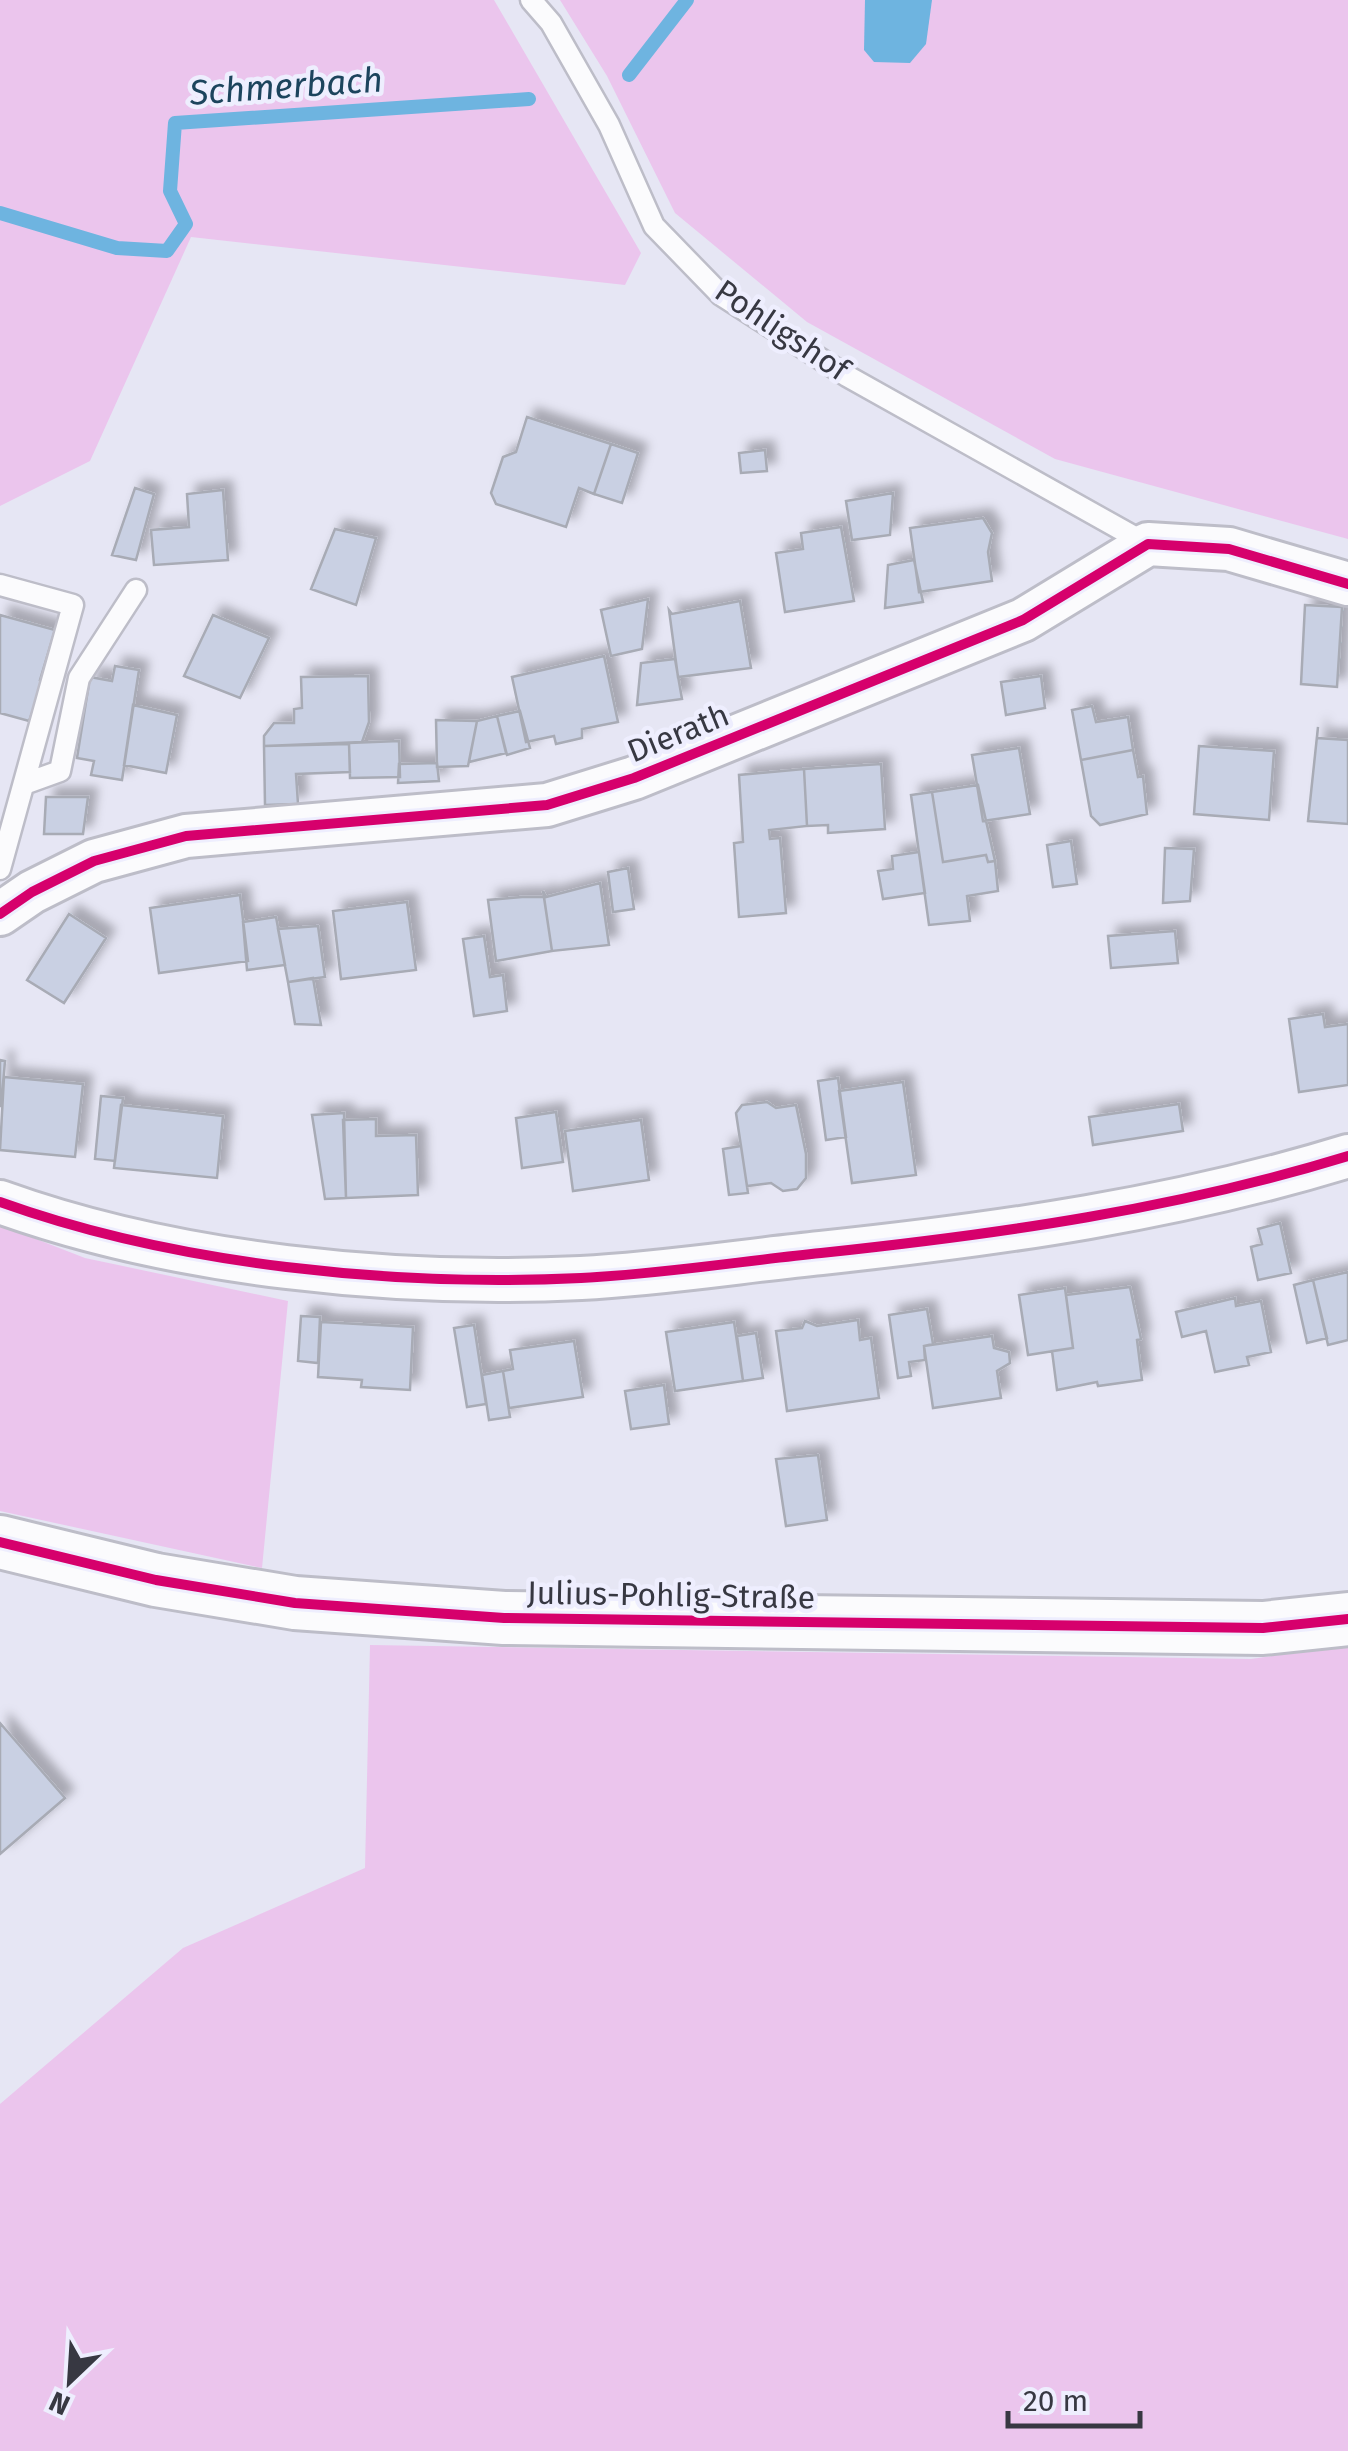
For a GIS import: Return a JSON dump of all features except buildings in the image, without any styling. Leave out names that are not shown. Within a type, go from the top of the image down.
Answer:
[{"type":"street","points":[[1148,544],[1229,549],[1348,584]]},
{"type":"street","name":"Dierath","points":[[0,914],[32,892],[94,861],[186,836],[547,805],[634,778],[1024,620],[1148,544]]},
{"type":"street","points":[[0,1202],[76,1230],[338,1275],[580,1278],[1006,1233],[1254,1185],[1348,1156]]},
{"type":"street","name":"Julius-Pohlig-Straße","points":[[0,1542],[156,1580],[295,1603],[504,1618],[1263,1628],[1348,1619]]},
{"type":"lane","name":"Pohligshof","points":[[531,0],[551,23],[608,125],[654,226],[721,295],[847,376],[1148,544]]},
{"type":"lane","points":[[0,585],[74,605],[0,869]]},
{"type":"lane","points":[[24,784],[60,772],[79,678],[136,590]]},
{"type":"shaded area","points":[[0,0],[494,0],[641,253],[625,285],[191,237],[90,461],[0,506]]},
{"type":"shaded area","points":[[560,0],[1348,0],[1348,539],[1055,459],[807,322],[675,213],[607,76]]},
{"type":"shaded area","points":[[0,1225],[85,1258],[288,1301],[262,1568],[0,1511]]},
{"type":"shaded area","points":[[370,1645],[1251,1659],[1348,1645],[1348,2451],[0,2451],[0,2104],[183,1948],[365,1868]]},
{"type":"water","points":[[865,0],[932,0],[926,44],[910,63],[874,62],[864,50]]},
{"type":"waterway","name":"Schmerbach","points":[[629,75],[687,0]]},
{"type":"waterway","name":"Schmerbach","points":[[0,213],[117,248],[167,251],[186,224],[170,191],[175,123],[529,99]]},
{"type":"cycle path","points":[[0,914],[32,892],[94,861],[186,836],[547,805],[634,778],[1023,620],[1148,544],[1229,549],[1348,584]]},
{"type":"cycle path","points":[[0,1202],[138,1242],[286,1267],[436,1279],[581,1278],[1021,1228],[1218,1191],[1348,1156]]},
{"type":"cycle path","points":[[0,1542],[156,1580],[295,1603],[504,1618],[1263,1628],[1348,1619]]}]
